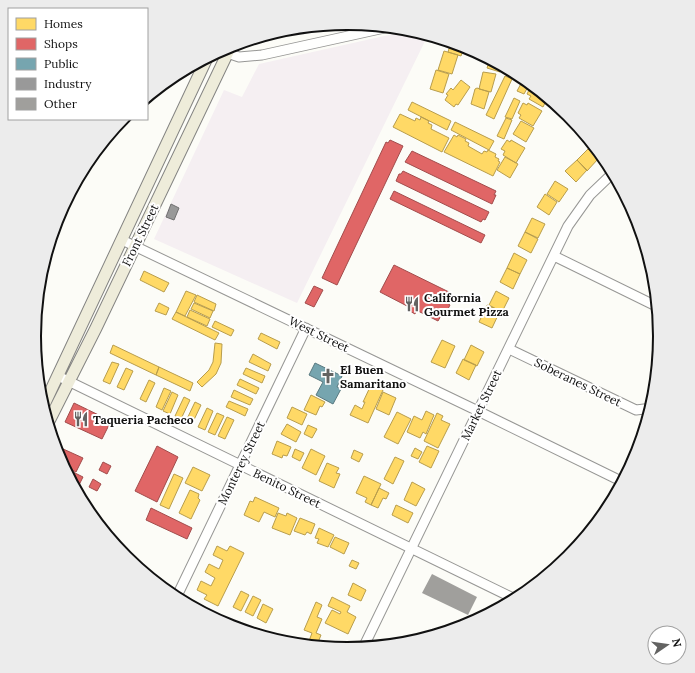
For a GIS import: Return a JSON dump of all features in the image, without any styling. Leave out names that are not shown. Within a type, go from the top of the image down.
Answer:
[{"type":"main road","name":"Front Street","points":[[51,417],[135,246],[223,57]]},
{"type":"main road","name":"Front Street","points":[[47,398],[203,66]]},
{"type":"street","points":[[231,53],[239,57],[262,55],[370,31]]},
{"type":"street","name":"Market Street","points":[[366,642],[568,226],[582,204],[609,177]]},
{"type":"street","name":"West Street","points":[[122,240],[478,410],[618,480]]},
{"type":"street","points":[[554,256],[652,304]]},
{"type":"street","name":"Monterey Street","points":[[179,592],[306,328]]},
{"type":"street","name":"Soberanes Street","points":[[509,349],[636,410],[645,409]]},
{"type":"street","name":"Benito Street","points":[[58,376],[510,596]]},
{"type":"shaded area","points":[[394,34],[426,40],[297,303],[154,239],[224,90],[242,97],[259,64]]},
{"type":"building: Homes","points":[[449,47],[463,52],[461,56],[448,52]]},
{"type":"building: Homes","points":[[444,51],[458,55],[452,74],[438,70]]},
{"type":"building: Homes","points":[[488,65],[501,71],[500,72],[487,68]]},
{"type":"building: Homes","points":[[436,70],[449,74],[443,93],[430,89]]},
{"type":"building: Homes","points":[[483,72],[496,74],[491,92],[479,89]]},
{"type":"building: Homes","points":[[505,76],[512,79],[494,119],[486,115]]},
{"type":"building: Homes","points":[[461,80],[470,87],[458,105],[456,104],[454,107],[445,100],[448,95],[446,94],[451,88],[453,90]]},
{"type":"building: Homes","points":[[521,84],[527,88],[524,94],[517,91]]},
{"type":"building: Homes","points":[[477,88],[489,92],[484,109],[471,104],[475,89]]},
{"type":"building: Homes","points":[[529,90],[534,93],[545,102],[543,107],[529,99],[531,96],[527,94]]},
{"type":"building: Homes","points":[[514,98],[520,101],[512,119],[505,117]]},
{"type":"building: Homes","points":[[412,102],[451,121],[447,130],[408,110]]},
{"type":"building: Homes","points":[[523,103],[527,105],[528,103],[542,111],[533,126],[519,118],[521,115],[518,113]]},
{"type":"building: Homes","points":[[400,114],[415,121],[416,118],[420,120],[421,117],[429,121],[428,123],[432,125],[431,129],[449,138],[442,152],[393,127]]},
{"type":"building: Homes","points":[[506,118],[512,120],[504,139],[497,136]]},
{"type":"building: Homes","points":[[521,121],[534,128],[526,142],[513,134]]},
{"type":"building: Homes","points":[[455,122],[494,141],[489,150],[451,130]]},
{"type":"building: Homes","points":[[454,135],[457,137],[458,135],[466,139],[465,141],[469,143],[468,146],[482,154],[484,151],[487,152],[488,150],[496,154],[495,157],[499,159],[498,161],[500,162],[493,176],[444,152]]},
{"type":"building: Homes","points":[[507,140],[510,142],[511,140],[525,148],[516,163],[503,155],[505,151],[501,149]]},
{"type":"building: Homes","points":[[588,149],[598,160],[587,171],[577,160]]},
{"type":"building: Homes","points":[[505,157],[518,164],[510,178],[497,170]]},
{"type":"building: Homes","points":[[577,160],[587,170],[576,182],[565,171]]},
{"type":"building: Homes","points":[[555,181],[568,189],[559,202],[547,194]]},
{"type":"building: Homes","points":[[545,194],[557,202],[549,215],[537,207]]},
{"type":"building: Homes","points":[[532,218],[545,224],[538,238],[525,232]]},
{"type":"building: Homes","points":[[525,232],[538,239],[531,253],[518,246]]},
{"type":"building: Homes","points":[[514,253],[527,260],[520,274],[507,268]]},
{"type":"building: Homes","points":[[507,268],[520,274],[513,289],[500,282]]},
{"type":"building: Homes","points":[[144,271],[169,283],[164,292],[140,280]]},
{"type":"building: Homes","points":[[186,291],[196,295],[185,316],[176,312]]},
{"type":"building: Homes","points":[[496,291],[509,298],[502,312],[489,305]]},
{"type":"building: Homes","points":[[197,295],[216,304],[214,311],[194,302]]},
{"type":"building: Homes","points":[[159,303],[169,308],[166,315],[155,311]]},
{"type":"building: Homes","points":[[194,303],[213,311],[210,318],[191,309]]},
{"type":"building: Homes","points":[[487,305],[500,311],[492,328],[479,322]]},
{"type":"building: Homes","points":[[190,310],[210,319],[207,326],[187,317]]},
{"type":"building: Homes","points":[[176,312],[219,333],[215,340],[172,319]]},
{"type":"building: Homes","points":[[215,321],[234,330],[231,336],[212,327]]},
{"type":"building: Homes","points":[[261,333],[280,342],[277,349],[258,339]]},
{"type":"building: Homes","points":[[442,340],[455,346],[445,368],[431,362]]},
{"type":"building: Homes","points":[[215,343],[222,344],[221,363],[216,374],[202,387],[197,382],[209,370],[213,362]]},
{"type":"building: Homes","points":[[113,345],[159,367],[156,375],[110,353]]},
{"type":"building: Homes","points":[[471,345],[484,352],[477,366],[464,360]]},
{"type":"building: Homes","points":[[253,354],[271,364],[268,371],[249,362]]},
{"type":"building: Homes","points":[[463,359],[476,365],[469,380],[456,373]]},
{"type":"building: Homes","points":[[112,362],[119,364],[110,384],[103,381]]},
{"type":"building: Homes","points":[[159,367],[193,383],[190,391],[156,375]]},
{"type":"building: Homes","points":[[126,368],[133,371],[124,390],[117,387]]},
{"type":"building: Homes","points":[[246,368],[265,376],[262,383],[243,374]]},
{"type":"building: Homes","points":[[240,379],[259,388],[256,394],[237,385]]},
{"type":"building: Homes","points":[[149,380],[155,383],[146,402],[140,399]]},
{"type":"building: Homes","points":[[371,385],[383,390],[368,423],[350,415],[355,405],[362,409],[365,402],[363,402]]},
{"type":"building: Homes","points":[[164,388],[171,391],[162,410],[156,407]]},
{"type":"building: Homes","points":[[234,390],[253,399],[250,405],[231,397]]},
{"type":"building: Homes","points":[[172,392],[178,395],[170,414],[163,411]]},
{"type":"building: Homes","points":[[383,392],[396,398],[389,415],[376,409]]},
{"type":"building: Homes","points":[[311,395],[325,402],[322,407],[320,406],[316,415],[304,410]]},
{"type":"building: Homes","points":[[184,397],[190,400],[181,419],[175,416]]},
{"type":"building: Homes","points":[[229,401],[248,409],[245,416],[226,407]]},
{"type":"building: Homes","points":[[195,402],[201,405],[192,424],[186,421]]},
{"type":"building: Homes","points":[[292,407],[307,414],[302,425],[287,418]]},
{"type":"building: Homes","points":[[207,408],[213,411],[205,430],[198,427]]},
{"type":"building: Homes","points":[[426,411],[434,415],[426,434],[423,432],[420,438],[407,432],[414,416],[422,420]]},
{"type":"building: Homes","points":[[397,412],[411,419],[398,444],[384,437]]},
{"type":"building: Homes","points":[[217,413],[224,416],[215,435],[208,432]]},
{"type":"building: Homes","points":[[437,413],[443,416],[441,420],[450,424],[438,448],[424,441]]},
{"type":"building: Homes","points":[[227,417],[234,420],[225,439],[218,436]]},
{"type":"building: Homes","points":[[287,424],[301,432],[296,442],[281,434]]},
{"type":"building: Homes","points":[[308,425],[317,429],[312,438],[304,434]]},
{"type":"building: Homes","points":[[277,441],[291,447],[287,456],[283,455],[282,458],[272,454]]},
{"type":"building: Homes","points":[[427,446],[439,451],[431,468],[419,462]]},
{"type":"building: Homes","points":[[415,448],[422,452],[418,459],[411,456]]},
{"type":"building: Homes","points":[[295,449],[304,453],[300,461],[292,457]]},
{"type":"building: Homes","points":[[311,449],[325,456],[316,475],[302,468]]},
{"type":"building: Homes","points":[[354,450],[363,454],[359,462],[351,458]]},
{"type":"building: Homes","points":[[395,457],[404,461],[393,484],[384,479]]},
{"type":"building: Homes","points":[[327,463],[339,468],[336,473],[340,474],[334,488],[319,481]]},
{"type":"building: Homes","points":[[193,467],[210,475],[202,491],[185,483]]},
{"type":"building: Homes","points":[[174,474],[183,478],[169,509],[160,505]]},
{"type":"building: Homes","points":[[364,476],[381,484],[371,505],[365,502],[367,498],[356,493]]},
{"type":"building: Homes","points":[[412,482],[425,489],[416,506],[404,500]]},
{"type":"building: Homes","points":[[379,488],[389,493],[386,499],[383,498],[378,508],[371,505]]},
{"type":"building: Homes","points":[[190,490],[199,494],[198,498],[200,500],[191,519],[179,513]]},
{"type":"building: Homes","points":[[255,497],[279,508],[275,517],[264,512],[259,522],[244,515],[250,501],[253,502]]},
{"type":"building: Homes","points":[[396,505],[413,513],[408,523],[392,515]]},
{"type":"building: Homes","points":[[278,513],[286,516],[287,513],[297,518],[290,535],[272,528]]},
{"type":"building: Homes","points":[[300,518],[315,524],[311,534],[307,532],[305,535],[294,531]]},
{"type":"building: Homes","points":[[319,528],[334,535],[328,547],[317,543],[319,539],[315,538]]},
{"type":"building: Homes","points":[[335,537],[349,543],[344,554],[330,547]]},
{"type":"building: Homes","points":[[217,546],[227,551],[230,546],[244,553],[218,606],[204,599],[207,595],[197,590],[201,581],[211,586],[215,578],[205,572],[209,564],[219,569],[223,560],[213,555]]},
{"type":"building: Homes","points":[[352,560],[359,563],[356,569],[349,566]]},
{"type":"building: Homes","points":[[353,583],[366,590],[361,601],[348,595]]},
{"type":"building: Homes","points":[[241,591],[249,595],[241,611],[233,607]]},
{"type":"building: Homes","points":[[253,596],[261,600],[253,616],[245,612]]},
{"type":"building: Homes","points":[[332,597],[350,606],[347,612],[356,617],[348,634],[325,623],[332,610],[340,614],[341,612],[328,606]]},
{"type":"building: Homes","points":[[316,602],[322,605],[317,617],[322,619],[316,633],[321,635],[319,641],[309,640],[312,633],[304,630]]},
{"type":"building: Homes","points":[[263,604],[273,609],[266,623],[257,618]]},
{"type":"building: Shops","points":[[390,140],[403,146],[337,285],[322,278],[386,142],[388,143]]},
{"type":"building: Shops","points":[[412,151],[496,191],[492,204],[405,162]]},
{"type":"building: Shops","points":[[403,171],[489,212],[485,220],[483,219],[481,222],[396,181],[399,174]]},
{"type":"building: Shops","points":[[394,191],[485,235],[481,243],[390,199]]},
{"type":"building: Shops","points":[[394,265],[451,293],[447,303],[450,305],[445,315],[442,314],[438,321],[416,310],[415,314],[408,310],[409,307],[380,292]]},
{"type":"building: Shops","points":[[314,286],[323,290],[314,307],[305,303]]},
{"type":"building: Shops","points":[[74,403],[111,421],[102,439],[65,422]]},
{"type":"building: Shops","points":[[157,446],[178,457],[157,502],[135,491]]},
{"type":"building: Shops","points":[[62,448],[83,458],[76,472],[72,470]]},
{"type":"building: Shops","points":[[103,462],[111,466],[107,474],[99,470]]},
{"type":"building: Shops","points":[[73,472],[83,477],[79,484]]},
{"type":"building: Shops","points":[[93,479],[101,484],[97,491],[89,487]]},
{"type":"building: Shops","points":[[151,508],[192,528],[187,539],[146,520]]},
{"type":"building: Public","points":[[315,363],[342,376],[337,387],[341,389],[333,404],[316,395],[323,382],[309,375]]},
{"type":"building: Industry","points":[[171,204],[179,208],[174,220],[166,217]]},
{"type":"building: Other","points":[[432,574],[477,597],[468,615],[422,593]]},
{"type":"place","name":"California Gourmet Pizza","points":[[412,304]]},
{"type":"place","name":"El Buen Samaritano","points":[[328,376]]},
{"type":"place","name":"Taqueria Pacheco","points":[[81,419]]}]
